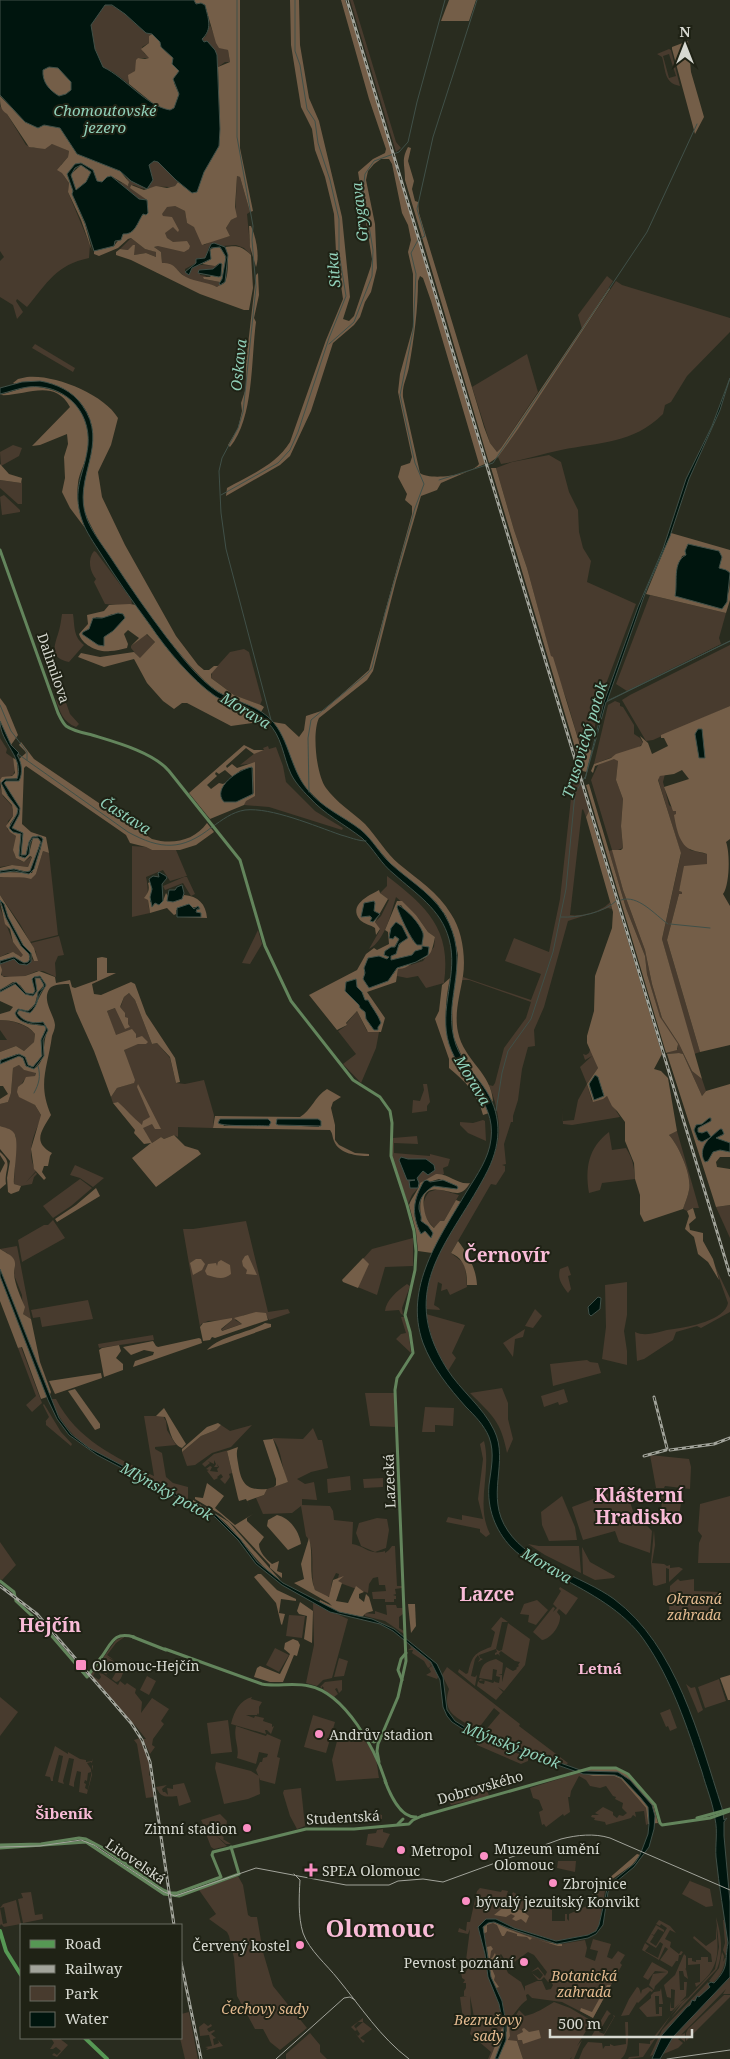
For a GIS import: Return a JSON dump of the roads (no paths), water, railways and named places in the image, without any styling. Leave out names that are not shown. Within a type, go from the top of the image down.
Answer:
[{"type":"main road","name":"Dalimilova","points":[[0,550],[61,719],[66,726],[73,730],[133,749],[166,767],[240,860],[267,952],[291,1001],[349,1075],[359,1086],[380,1097],[390,1111],[392,1123],[391,1156],[407,1205],[416,1246],[415,1270],[406,1308]]},
{"type":"main road","name":"Lazecká","points":[[405,1658],[407,1643],[395,1392],[397,1378],[413,1353],[410,1332],[405,1318],[406,1308]]},
{"type":"main road","points":[[0,1582],[14,1592],[16,1601],[40,1623],[86,1677],[115,1637],[120,1635],[133,1637],[216,1667]]},
{"type":"main road","points":[[165,1649],[265,1684],[312,1686],[333,1697],[365,1737],[379,1762]]},
{"type":"main road","points":[[402,1674],[398,1670],[401,1659],[405,1658]]},
{"type":"main road","points":[[404,1821],[403,1815],[390,1796],[377,1751],[402,1681],[405,1658]]},
{"type":"main road","points":[[365,1737],[373,1742],[381,1738]]},
{"type":"main road","points":[[372,1747],[381,1738]]},
{"type":"main road","points":[[372,1747],[378,1744]]},
{"type":"main road","name":"Dobrovského","points":[[424,1816],[410,1816],[404,1821],[409,1824],[424,1816],[589,1768],[613,1768],[627,1773],[655,1804],[660,1824],[712,1817],[728,1810]]},
{"type":"main road","points":[[385,1781],[393,1799],[410,1816],[412,1821]]},
{"type":"main road","name":"Studentská","points":[[177,1895],[220,1878],[212,1852],[306,1829],[351,1829],[393,1826],[404,1821]]},
{"type":"main road","points":[[0,1846],[82,1840]]},
{"type":"main road","points":[[0,1846],[41,1847],[82,1840]]},
{"type":"main road","name":"Litovelská","points":[[82,1840],[91,1844],[166,1894],[177,1895]]},
{"type":"main road","points":[[177,1895],[239,1874],[232,1847]]},
{"type":"main road","points":[[0,1931],[6,1951],[20,1974]]},
{"type":"main road","points":[[0,1942],[6,1957],[20,1975]]},
{"type":"main road","points":[[87,2039],[109,2059]]},
{"type":"water","name":"Chomoutovské jezero","points":[[0,0],[194,0],[196,4],[201,3],[205,5],[209,27],[202,39],[204,42],[207,41],[217,55],[219,146],[204,172],[197,192],[192,193],[158,162],[154,161],[149,165],[153,180],[147,189],[131,181],[120,171],[77,154],[60,128],[44,125],[38,128],[25,122],[0,95]],"holes":[[[105,5],[112,5],[146,33],[152,34],[160,42],[161,47],[173,58],[172,64],[179,71],[173,79],[179,94],[174,108],[170,110],[144,98],[103,67],[95,49],[91,25]],[[49,67],[58,68],[71,82],[71,90],[66,94],[59,96],[47,85],[43,70]]]},
{"type":"water","points":[[81,163],[93,170],[97,181],[102,182],[111,176],[139,199],[147,200],[148,213],[146,215],[143,214],[130,233],[123,234],[121,240],[115,241],[114,246],[94,251],[85,223],[72,194],[73,191],[67,174],[75,164]],"holes":[[[81,165],[91,172],[86,182],[76,190],[71,175],[75,168]]]},
{"type":"water","points":[[214,243],[225,247],[228,255],[225,282],[220,285],[226,257],[220,247],[211,248],[211,259],[192,268],[189,275],[185,272],[196,263],[196,259],[205,258],[211,244]]},
{"type":"water","points":[[220,263],[222,264],[221,276],[219,277],[198,273],[199,270],[213,269]]},
{"type":"water","points":[[730,378],[720,410],[689,479],[670,536],[647,588],[607,701],[730,641],[606,702],[585,779],[604,702],[638,607],[663,549],[686,479],[712,426]]},
{"type":"water","name":"Morava","points":[[40,381],[58,386],[69,392],[82,405],[90,420],[93,434],[92,448],[86,475],[83,504],[87,519],[92,530],[139,600],[167,638],[191,667],[211,687],[224,695],[256,708],[274,723],[285,741],[296,771],[313,796],[361,830],[391,864],[431,897],[444,913],[449,923],[455,940],[457,955],[452,1029],[461,1056],[483,1086],[494,1106],[497,1117],[498,1138],[488,1170],[445,1242],[434,1265],[428,1288],[426,1313],[432,1340],[447,1369],[484,1414],[494,1430],[500,1454],[497,1492],[498,1505],[501,1518],[508,1531],[529,1552],[543,1561],[614,1599],[636,1619],[654,1641],[670,1667],[683,1694],[704,1752],[724,1820],[727,1818],[724,1822],[724,1836],[730,1902],[730,1977],[673,2037],[660,2059],[652,2059],[662,2035],[690,2005],[692,2000],[695,2001],[697,1996],[699,1997],[710,1987],[708,1984],[714,1983],[726,1964],[728,1943],[716,1857],[716,1824],[713,1807],[702,1772],[671,1687],[654,1655],[636,1629],[595,1596],[522,1556],[511,1547],[496,1526],[489,1502],[492,1455],[489,1437],[482,1425],[436,1369],[423,1343],[418,1322],[421,1282],[427,1263],[446,1226],[482,1166],[488,1153],[491,1139],[491,1125],[488,1112],[454,1056],[446,1031],[452,965],[449,939],[445,928],[427,903],[389,870],[362,838],[321,809],[301,789],[291,774],[282,746],[272,727],[255,714],[215,696],[197,682],[156,634],[107,563],[82,520],[79,509],[78,490],[88,445],[88,432],[80,410],[63,394],[53,389],[28,387],[0,394],[0,388],[22,382]]},
{"type":"water","points":[[688,544],[719,551],[722,557],[719,568],[730,573],[727,602],[722,609],[675,596],[677,568],[682,558],[686,555],[685,551]]},
{"type":"water","points":[[118,613],[123,614],[125,618],[113,631],[104,637],[104,646],[98,645],[82,634],[89,629],[93,618],[102,618]]},
{"type":"water","points":[[0,721],[11,745],[19,753],[17,755],[21,765],[19,781],[6,781],[4,783],[20,808],[19,815],[12,828],[23,833],[21,855],[26,855],[29,842],[32,837],[39,836],[43,839],[34,869],[29,874],[14,871],[0,873],[0,871],[14,869],[25,872],[30,871],[41,842],[38,838],[33,838],[30,843],[29,854],[25,858],[19,856],[21,834],[13,832],[9,828],[18,809],[1,783],[5,779],[17,779],[19,771],[15,757],[1,729]]},
{"type":"water","points":[[698,729],[702,729],[705,758],[699,758],[695,734]]},
{"type":"water","points":[[252,767],[253,794],[236,802],[224,802],[221,797],[221,791],[228,780],[240,771]]},
{"type":"water","points":[[159,872],[167,878],[162,884],[163,901],[159,905],[155,903],[152,907],[150,897],[152,889],[149,879],[153,876],[159,877]]},
{"type":"water","points":[[182,885],[184,893],[182,899],[173,902],[167,901],[169,890],[175,890]]},
{"type":"water","points":[[0,900],[4,904],[8,917],[23,945],[31,953],[31,962],[27,965],[19,964],[14,959],[0,964],[0,961],[14,957],[24,963],[30,959],[29,954],[21,946],[6,918]]},
{"type":"water","points":[[374,901],[374,911],[380,914],[373,922],[370,921],[372,918],[370,916],[361,917],[364,903]]},
{"type":"water","points":[[189,904],[194,909],[198,906],[200,909],[197,909],[196,912],[201,913],[201,917],[177,917],[177,908]]},
{"type":"water","points":[[398,905],[409,913],[419,925],[423,933],[422,945],[417,945],[411,937],[400,916]]},
{"type":"water","points":[[396,922],[402,926],[408,938],[399,944],[396,954],[391,956],[391,960],[412,955],[415,951],[422,949],[422,946],[429,947],[428,955],[416,962],[397,968],[388,981],[369,988],[363,979],[364,968],[368,958],[379,956],[387,959],[389,957],[384,955],[385,951],[395,947],[399,939],[395,936],[393,939],[389,938],[391,928]]},
{"type":"water","points":[[40,976],[46,985],[39,995],[35,1007],[30,1013],[19,1010],[17,1013],[28,1022],[43,1022],[48,1030],[43,1040],[44,1056],[34,1069],[26,1066],[23,1058],[19,1056],[0,1064],[1,1060],[19,1054],[25,1057],[28,1065],[33,1067],[42,1056],[41,1040],[46,1029],[45,1026],[24,1022],[15,1013],[18,1009],[28,1011],[34,1005],[38,992],[44,985],[40,978],[35,978],[37,991],[33,996],[25,994],[15,984],[0,992],[0,990],[16,982],[26,993],[33,994],[35,991],[32,979]]},
{"type":"water","points":[[356,979],[357,987],[362,992],[365,1000],[368,1000],[380,1020],[381,1023],[378,1030],[374,1030],[366,1019],[365,1012],[345,991],[346,982]]},
{"type":"water","points":[[595,1075],[598,1077],[604,1096],[594,1100],[589,1084]]},
{"type":"water","points":[[711,1118],[711,1121],[698,1128],[698,1132],[707,1131],[711,1137],[702,1142],[698,1140],[694,1130],[696,1125],[702,1124]]},
{"type":"water","points":[[220,1119],[268,1119],[271,1122],[269,1126],[234,1125],[218,1123]]},
{"type":"water","points":[[277,1119],[318,1119],[321,1121],[321,1126],[278,1125],[276,1124]]},
{"type":"water","points":[[722,1129],[724,1134],[716,1138],[730,1143],[730,1152],[720,1150],[713,1152],[708,1161],[705,1162],[702,1155],[703,1148],[711,1137]]},
{"type":"water","points":[[401,1157],[426,1159],[434,1165],[435,1170],[428,1175],[423,1171],[417,1178],[418,1188],[410,1188],[409,1181],[415,1180],[407,1180],[399,1160]]},
{"type":"water","points":[[443,1180],[458,1188],[434,1186],[425,1192],[421,1198],[419,1209],[421,1221],[433,1233],[431,1238],[425,1231],[421,1234],[415,1213],[417,1194],[424,1181],[430,1182]]},
{"type":"water","name":"Mlýnský potok","points":[[0,1269],[59,1418],[71,1434],[89,1448],[216,1515],[240,1539],[257,1562],[283,1583],[339,1612],[372,1619],[394,1629],[437,1664],[443,1677],[447,1710],[455,1721],[473,1732],[583,1771],[618,1772],[630,1780],[652,1805],[655,1816],[649,1847],[634,1867],[611,1886],[608,1892],[603,1925],[596,1934],[588,1938],[557,1944],[494,1922],[488,1923],[483,1927],[491,1977],[502,2001],[506,2023],[506,2040],[498,2059],[495,2059],[503,2038],[504,2028],[499,2004],[488,1977],[485,1954],[478,1927],[486,1919],[496,1919],[514,1928],[556,1941],[588,1935],[596,1931],[608,1885],[635,1863],[640,1855],[648,1834],[648,1807],[622,1778],[615,1775],[583,1774],[472,1735],[452,1722],[447,1716],[443,1707],[440,1680],[431,1662],[393,1631],[380,1624],[330,1612],[282,1585],[256,1564],[238,1540],[215,1517],[97,1455],[69,1435],[57,1419],[48,1400],[0,1276]]},
{"type":"water","points":[[598,1297],[601,1298],[600,1309],[591,1316],[588,1307]]},
{"type":"waterway","name":"Oskava","points":[[237,0],[237,137],[253,226],[252,240],[256,287],[243,412],[238,428],[222,458],[219,471],[221,513],[226,549],[271,720]]},
{"type":"waterway","name":"Sitka","points":[[221,495],[278,463],[290,450],[298,432],[329,338],[346,296],[339,253],[339,219],[330,180],[318,143],[315,121],[307,109],[300,65],[295,51],[295,0]]},
{"type":"waterway","name":"Grygava","points":[[329,344],[354,322],[372,276],[373,250],[363,190],[365,174],[374,161],[399,152],[408,142],[445,0]]},
{"type":"waterway","points":[[309,792],[308,738],[311,720],[372,668],[385,613],[415,508],[424,484],[415,463],[400,395],[413,331],[416,274],[411,253],[418,240],[425,236],[417,209],[433,137],[477,0]]},
{"type":"waterway","points":[[439,480],[493,463],[647,232],[697,124]]},
{"type":"waterway","name":"Častava","points":[[0,705],[11,731],[27,752],[27,760]]},
{"type":"waterway","name":"Častava","points":[[18,754],[128,832],[161,845],[181,844],[191,840],[231,814],[245,810],[267,811],[280,814],[341,835],[366,841]]},
{"type":"waterway","name":"Trusovický potok","points":[[496,1111],[502,1073],[508,1051],[531,1019],[553,952],[566,889],[575,793],[585,777]]},
{"type":"waterway","points":[[621,900],[634,900],[640,903],[668,924]]},
{"type":"waterway","points":[[561,917],[590,914],[605,909],[616,901]]},
{"type":"waterway","points":[[670,924],[710,928]]},
{"type":"waterway","points":[[34,1093],[39,1080],[38,1066]]},
{"type":"tram line","points":[[0,1847],[40,1846],[81,1840],[94,1845],[164,1892],[175,1896],[256,1868],[346,1885],[389,1885],[398,1881],[423,1879],[443,1882],[561,1839],[592,1835],[610,1838],[730,1890]]},
{"type":"tram line","points":[[294,1874],[300,1880],[300,1920],[303,1933],[309,1945],[371,2021],[409,2059]]},
{"type":"tram line","points":[[276,2059],[344,1998],[350,1997],[355,2000]]},
{"type":"tram line","points":[[667,2059],[730,2050]]},
{"type":"railway","points":[[347,0],[730,1275]]},
{"type":"railway","points":[[654,1397],[667,1448]]},
{"type":"railway","points":[[670,1450],[714,1444],[730,1438]]},
{"type":"railway","points":[[644,1456],[666,1450]]},
{"type":"railway","points":[[0,1586],[37,1614],[131,1723],[142,1740],[150,1762],[174,1924]]},
{"type":"railway","points":[[182,1967],[201,2059]]},
{"type":"place","name":"Olomouc-Hejčín","points":[[81,1665]]},
{"type":"place","name":"Andrův stadion","points":[[319,1734]]},
{"type":"place","name":"Zimní stadion","points":[[247,1828]]},
{"type":"place","name":"Metropol","points":[[401,1850]]},
{"type":"place","name":"Muzeum umění Olomouc","points":[[484,1856]]},
{"type":"place","name":"SPEA Olomouc","points":[[311,1870]]},
{"type":"place","name":"Zbrojnice","points":[[553,1883]]},
{"type":"place","name":"bývalý jezuitský Konvikt","points":[[466,1901]]},
{"type":"place","name":"Červený kostel","points":[[300,1945]]},
{"type":"place","name":"Pevnost poznání","points":[[524,1962]]},
{"type":"district","name":"Černovír","points":[[507,1255]]},
{"type":"district","name":"Klášterní Hradisko","points":[[639,1506]]},
{"type":"district","name":"Lazce","points":[[487,1594]]},
{"type":"district","name":"Hejčín","points":[[50,1625]]},
{"type":"district","name":"Letná","points":[[600,1668]]},
{"type":"district","name":"Šibeník","points":[[64,1813]]},
{"type":"district","name":"Olomouc","points":[[380,1927]]},
{"type":"park label","name":"Okrasná zahrada","points":[[694,1606]]},
{"type":"park label","name":"Botanická zahrada","points":[[584,1984]]},
{"type":"park label","name":"Čechovy sady","points":[[265,2008]]},
{"type":"park label","name":"Bezručovy sady","points":[[488,2028]]}]
